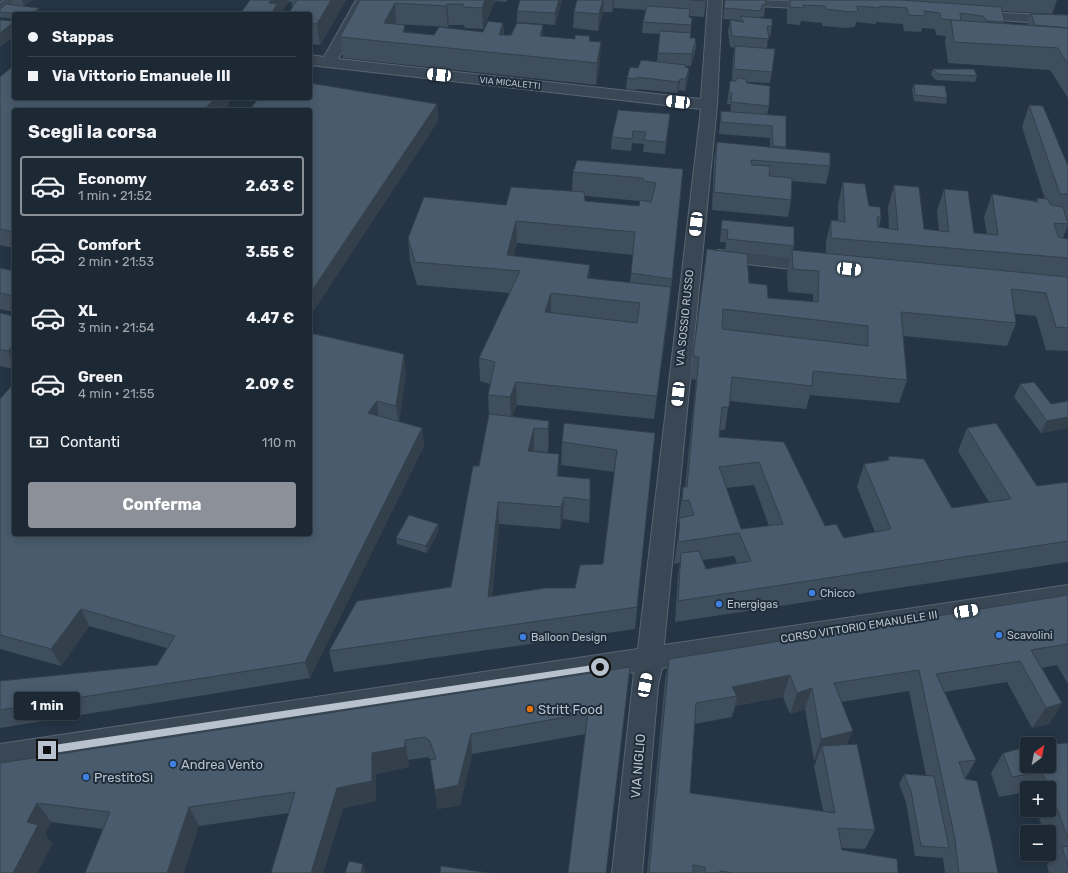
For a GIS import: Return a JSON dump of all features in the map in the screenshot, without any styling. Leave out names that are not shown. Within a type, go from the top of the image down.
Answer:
[{"type":"street","points":[[0,11],[12,0]]},
{"type":"street","points":[[328,63],[363,0]]},
{"type":"street","name":"VIA SOSSIO RUSSO","points":[[650,660],[709,105],[715,0]]},
{"type":"street","points":[[725,0],[829,6]]},
{"type":"street","points":[[1057,5],[1068,21]]},
{"type":"street","points":[[956,14],[1068,21]]},
{"type":"street","name":"VIA MICALETTI","points":[[312,60],[709,105]]},
{"type":"street","points":[[692,254],[833,267]]},
{"type":"street","name":"CORSO VITTORIO EMANUELE III","points":[[0,757],[1065,600]]},
{"type":"street","name":"VIA NIGLIO","points":[[628,873],[645,685],[650,660]]},
{"type":"building","points":[[250,0],[271,0],[269,3],[277,4],[272,12],[241,12]]},
{"type":"building","points":[[297,0],[331,0],[317,24],[312,23],[312,12],[289,12]]},
{"type":"building","points":[[360,0],[485,0],[482,8],[464,7],[463,4],[447,4],[446,6],[395,3],[384,23],[405,25],[403,32],[434,35],[439,27],[483,32],[488,21],[503,23],[499,35],[511,35],[517,23],[543,25],[540,36],[575,39],[575,35],[590,36],[589,41],[601,42],[597,63],[340,37]]},
{"type":"building","points":[[520,0],[559,0],[555,13],[517,11]]},
{"type":"building","points":[[577,0],[603,0],[599,14],[574,12]]},
{"type":"building","points":[[725,0],[766,0],[765,5],[762,5],[761,11],[724,8]]},
{"type":"building","points":[[790,0],[901,0],[1001,7],[1005,22],[987,21],[983,16],[960,13],[961,21],[941,19],[940,13],[924,11],[925,16],[908,15],[907,8],[880,6],[879,8],[857,6],[858,11],[850,12],[826,9],[825,6],[803,5],[803,8],[790,7]]},
{"type":"building","points":[[6,4],[39,8],[34,12],[12,12],[12,13],[0,12],[0,9]]},
{"type":"building","points":[[647,6],[690,9],[689,17],[692,18],[691,25],[643,22]]},
{"type":"building","points":[[1031,14],[1068,15],[1068,28],[1035,25]]},
{"type":"building","points":[[740,16],[772,19],[772,26],[767,26],[769,39],[732,36],[730,20],[744,22]]},
{"type":"building","points":[[0,20],[12,21],[12,24],[0,33]]},
{"type":"building","points":[[951,20],[1068,28],[1068,64],[1058,48],[954,42]]},
{"type":"building","points":[[660,31],[691,33],[690,38],[695,38],[696,46],[694,45],[692,54],[658,53]]},
{"type":"building","points":[[735,46],[775,49],[772,72],[734,69]]},
{"type":"building","points":[[641,60],[686,65],[685,67],[689,68],[686,79],[680,79],[678,82],[637,77],[637,79],[627,78],[630,67],[638,68]]},
{"type":"building","points":[[12,67],[12,100],[213,100],[206,108],[12,108],[12,232],[0,229],[0,77]]},
{"type":"building","points":[[933,69],[974,69],[977,76],[938,74]]},
{"type":"building","points":[[737,78],[746,79],[747,83],[770,86],[769,106],[731,102],[732,93],[729,92],[730,81],[736,81]]},
{"type":"building","points":[[312,83],[437,104],[312,291],[312,108],[251,108],[257,100],[312,100]]},
{"type":"building","points":[[914,84],[945,86],[947,98],[915,95]]},
{"type":"building","points":[[1029,105],[1043,106],[1068,166],[1068,194],[1060,194]]},
{"type":"building","points":[[618,110],[670,114],[666,142],[644,140],[646,132],[633,131],[632,139],[612,137]]},
{"type":"building","points":[[721,111],[786,116],[786,147],[773,146],[772,126],[721,122]]},
{"type":"building","points":[[717,142],[830,153],[830,166],[751,160],[752,165],[770,166],[769,176],[792,178],[791,200],[714,192]]},
{"type":"building","points":[[577,160],[683,169],[672,279],[631,273],[635,232],[516,221],[507,255],[590,265],[587,278],[671,287],[657,396],[516,382],[510,397],[488,395],[495,362],[479,358],[520,271],[415,262],[408,238],[424,197],[506,205],[511,187],[584,192],[585,201],[639,206],[640,200],[651,202],[656,183],[644,181],[643,178],[573,172]],"holes":[[[551,293],[640,303],[637,323],[545,312]]]},
{"type":"building","points":[[843,182],[865,184],[869,206],[880,207],[881,217],[877,217],[878,227],[898,230],[894,185],[919,187],[924,229],[949,232],[944,189],[968,191],[974,233],[998,235],[992,194],[1038,202],[1037,198],[1047,199],[1051,205],[1063,207],[1068,224],[1054,223],[1058,237],[1068,239],[1068,258],[831,238],[831,220],[845,222]]},
{"type":"building","points":[[722,220],[794,227],[794,246],[727,239],[728,230],[721,229]]},
{"type":"building","points":[[707,249],[747,254],[749,283],[767,285],[768,298],[818,302],[819,271],[793,269],[792,250],[1068,277],[1068,328],[1056,327],[1046,293],[1011,289],[1016,323],[901,312],[907,380],[813,371],[812,386],[732,377],[729,407],[722,407],[719,437],[784,442],[825,526],[836,524],[844,538],[891,529],[864,464],[889,460],[889,456],[924,459],[952,508],[1011,499],[967,428],[996,423],[1037,486],[1068,482],[1068,541],[678,601],[681,553],[699,551],[706,569],[751,561],[739,533],[678,542],[680,518],[694,515],[689,500],[682,501],[683,487],[687,487],[699,357],[693,356]],"holes":[[[723,309],[868,326],[868,346],[722,329]],[[759,462],[783,524],[741,529],[719,467]]]},
{"type":"building","points":[[0,268],[12,271],[12,296],[0,293]]},
{"type":"building","points":[[0,313],[12,316],[12,346],[8,351],[0,350]]},
{"type":"building","points":[[312,333],[404,354],[396,406],[377,401],[368,413],[422,428],[305,662],[0,710],[0,681],[157,665],[175,636],[81,609],[51,649],[0,635],[0,399],[12,385],[12,536],[312,536]]},
{"type":"building","points":[[1034,382],[1051,404],[1068,401],[1068,417],[1047,421],[1020,384]]},
{"type":"building","points":[[489,414],[549,421],[548,429],[534,428],[528,451],[559,454],[557,476],[590,479],[590,500],[564,497],[561,507],[498,502],[488,597],[545,588],[575,588],[580,565],[603,564],[617,450],[562,442],[564,423],[655,433],[637,607],[329,651],[357,601],[451,587],[473,466],[479,466]]},
{"type":"building","points":[[409,515],[438,524],[426,546],[396,538]]},
{"type":"building","points":[[1068,595],[1068,644],[1031,650],[1062,703],[1046,708],[1020,661],[936,674],[976,760],[959,762],[965,779],[977,781],[998,873],[959,873],[955,839],[919,670],[834,683],[853,731],[821,739],[812,688],[797,693],[790,675],[732,687],[737,696],[696,703],[690,793],[835,813],[822,746],[857,744],[875,830],[838,828],[842,850],[897,859],[898,873],[733,873],[720,871],[719,873],[705,873],[705,867],[693,865],[693,873],[649,873],[669,659]]},
{"type":"building","points":[[630,667],[606,873],[568,873],[588,713],[471,734],[458,785],[435,790],[430,760],[436,759],[430,741],[425,737],[405,740],[405,747],[372,753],[372,781],[337,788],[311,873],[271,873],[295,792],[189,807],[167,873],[85,873],[110,812],[37,803],[27,822],[38,825],[13,873],[0,873],[0,763]]},
{"type":"building","points":[[1068,743],[1068,838],[1056,806],[1056,781],[1046,781],[1042,773],[1056,773],[1056,744]]},
{"type":"building","points":[[1020,749],[1020,773],[1035,773],[1012,777],[1003,753]]},
{"type":"building","points":[[904,774],[934,776],[949,848],[921,846],[911,791]]},
{"type":"building","points":[[1068,846],[1068,866],[1062,847]]},
{"type":"building","points":[[349,861],[363,864],[361,873],[345,873]]},
{"type":"building","points":[[441,866],[489,873],[440,873]]},
{"type":"place","name":"Chicco","points":[[812,593]]},
{"type":"place","name":"Energigas","points":[[719,604]]},
{"type":"place","name":"Scavolini","points":[[999,635]]},
{"type":"place","name":"Balloon Design","points":[[523,637]]},
{"type":"place","name":"Stritt Food","points":[[530,709]]},
{"type":"place","name":"Andrea Vento","points":[[173,764]]},
{"type":"place","name":"PrestitoSì","points":[[86,777]]},
{"type":"route","points":[[47,750],[600,667]]}]
